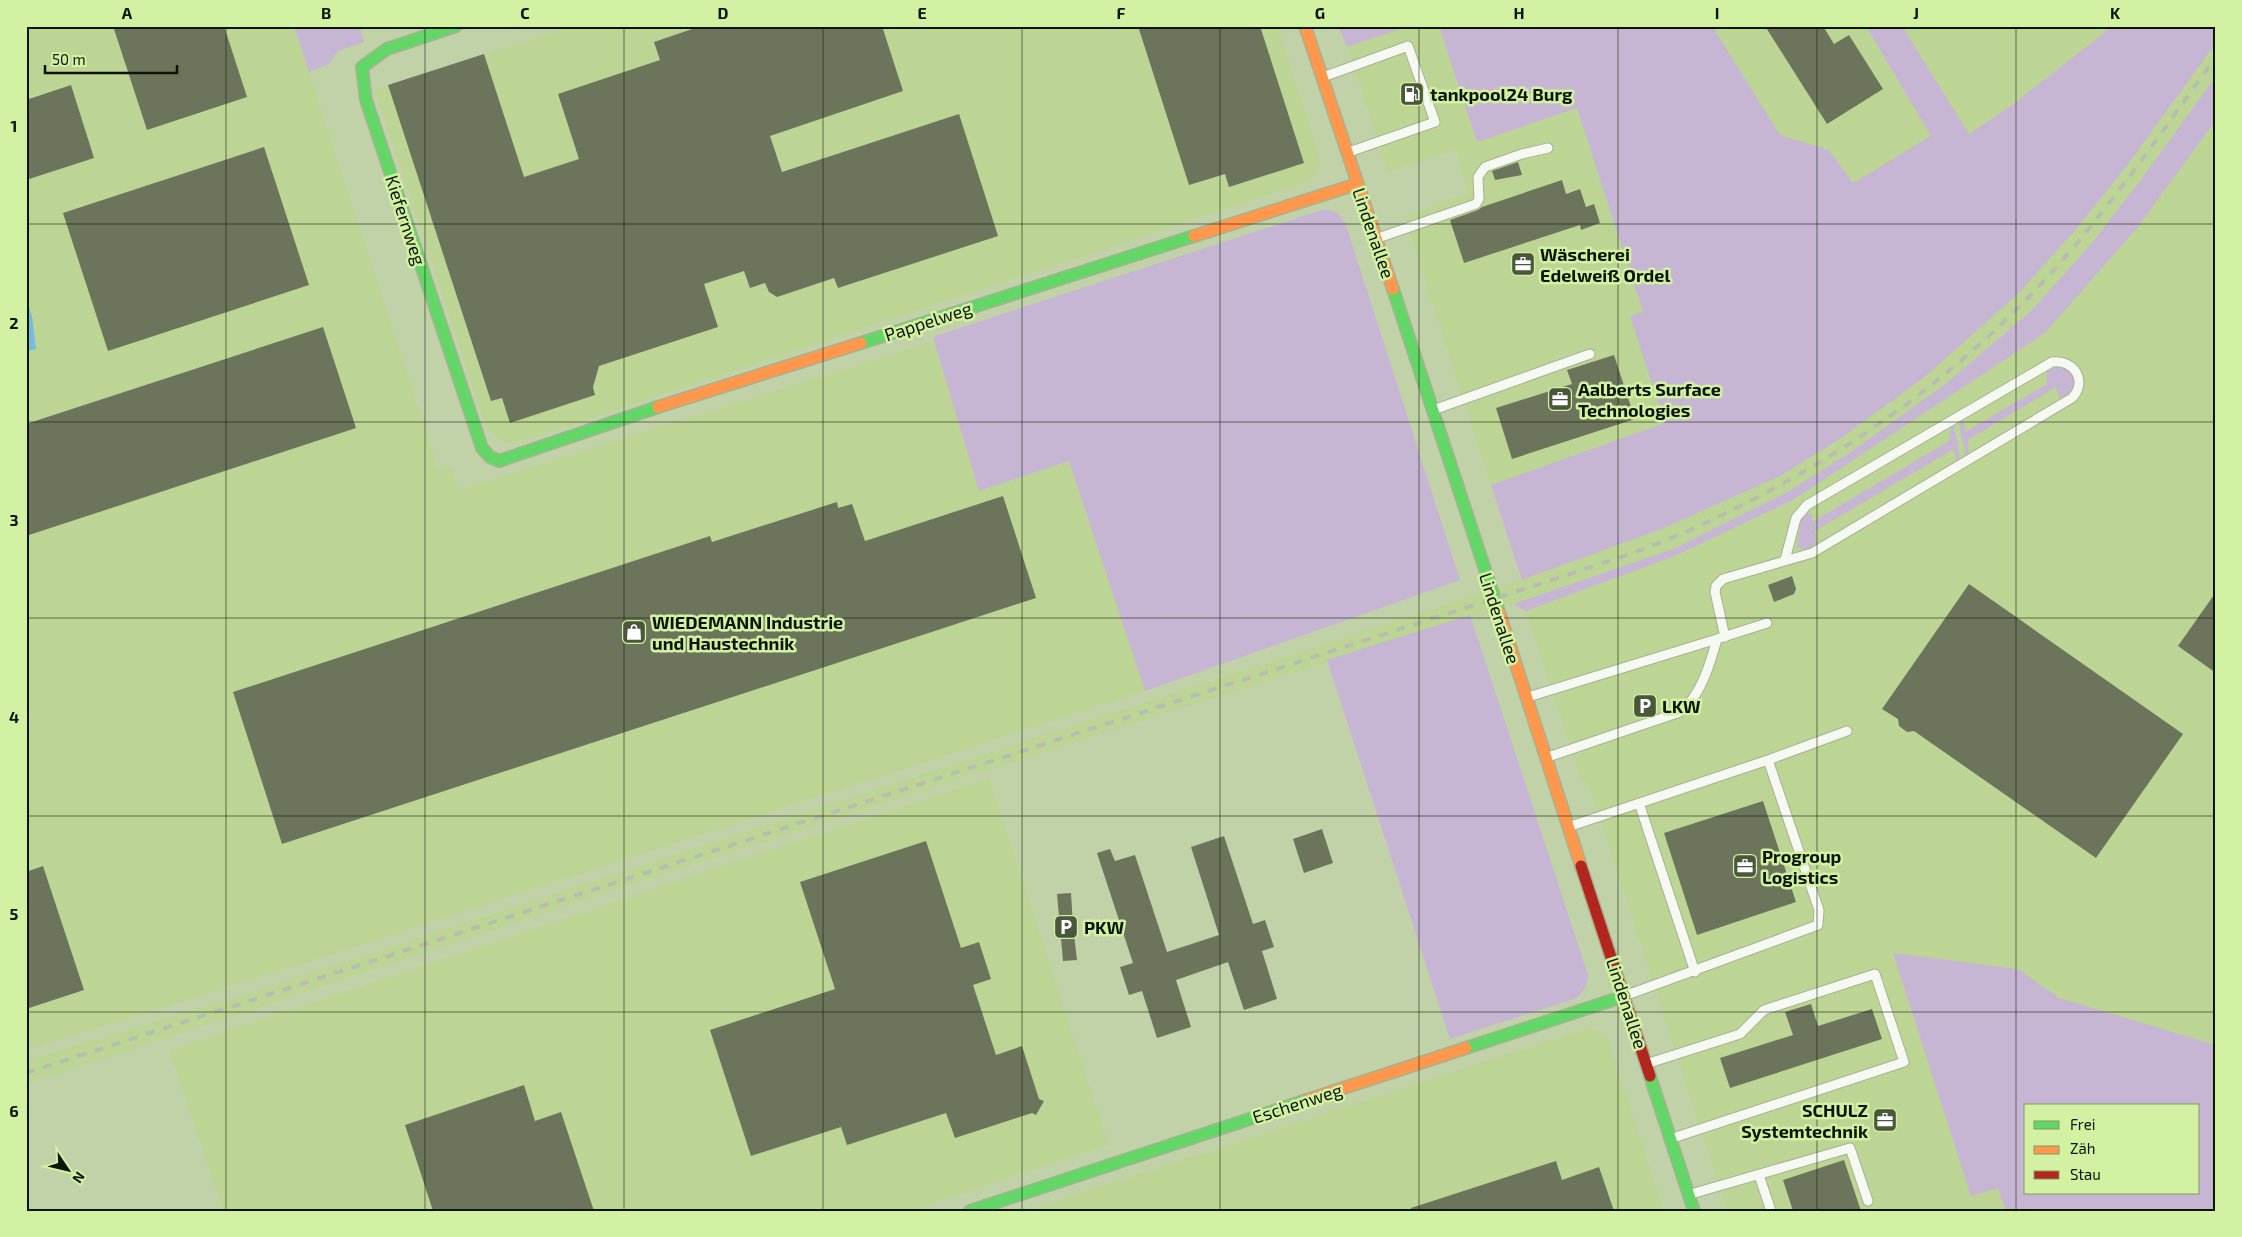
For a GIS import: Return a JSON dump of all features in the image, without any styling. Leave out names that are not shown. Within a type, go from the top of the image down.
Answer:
[{"type":"street","name":"Kiefernweg","points":[[456,26],[379,54],[362,67],[362,82],[366,100],[476,434],[486,455],[491,459],[499,461]]},
{"type":"street","name":"Lindenallee","points":[[1305,26],[1433,410],[1694,1211]]},
{"type":"street","name":"Pappelweg","points":[[499,461],[661,406],[1357,184]]},
{"type":"street","name":"Eschenweg","points":[[970,1211],[1625,996]]},
{"type":"lane","points":[[1322,77],[1408,46],[1435,122],[1347,153]]},
{"type":"lane","points":[[1376,239],[1476,204],[1479,199],[1478,177],[1486,167],[1522,154],[1548,148]]},
{"type":"lane","points":[[1433,410],[1590,354]]},
{"type":"lane","points":[[1546,758],[1680,712],[1693,698],[1721,638],[1715,597],[1716,586],[1719,582],[1728,577],[1812,553],[2072,398],[2079,388],[2078,376],[2071,365],[2065,362],[2052,362],[1803,508],[1796,518],[1786,560]]},
{"type":"lane","points":[[1526,698],[1767,623]]},
{"type":"lane","points":[[1568,826],[1768,760],[1847,731]]},
{"type":"lane","points":[[1625,996],[1818,925],[1818,910],[1768,760]]},
{"type":"lane","points":[[1639,803],[1694,972]]},
{"type":"lane","points":[[1646,1064],[1740,1034],[1764,1010],[1875,974],[1904,1062],[1670,1138]]},
{"type":"lane","points":[[1688,1195],[1850,1148],[1868,1201]]},
{"type":"lane","points":[[1759,1175],[1771,1211]]},
{"type":"path","points":[[1956,418],[1957,437],[1962,445],[1963,463]]},
{"type":"shaded area","points":[[26,26],[294,26],[438,468],[450,464],[459,490],[934,341],[979,491],[1069,461],[1145,691],[292,967],[26,1050]]},
{"type":"shaded area","points":[[294,26],[359,26],[364,42],[338,51],[329,64],[309,72]]},
{"type":"shaded area","points":[[572,26],[1278,26],[1321,162],[1315,176],[1304,183],[516,443],[508,443],[487,430],[375,89]]},
{"type":"shaded area","points":[[1338,26],[1409,26],[1347,47]]},
{"type":"shaded area","points":[[1409,26],[1439,26],[1477,142],[1577,108],[1643,312],[1631,317],[1665,423],[1491,485],[1404,216],[1468,193],[1456,149],[1388,172],[1347,47]]},
{"type":"shaded area","points":[[1439,26],[1712,26],[1780,135],[1829,150],[1853,183],[1931,136],[1866,26],[1902,26],[1969,134],[2012,105],[2113,26],[2216,26],[2216,43],[2129,163],[2077,228],[2018,294],[1927,375],[1840,439],[1780,476],[1664,528],[1522,580],[1491,485],[1665,423],[1630,316],[1643,312],[1577,108],[1477,142]]},
{"type":"shaded area","points":[[1712,26],[1866,26],[1931,136],[1853,184],[1829,150],[1780,135]]},
{"type":"shaded area","points":[[1902,26],[2113,26],[2012,105],[1969,134]]},
{"type":"shaded area","points":[[2216,43],[2216,76],[2143,177],[2091,244],[2031,310],[1948,382],[1848,454],[1789,491],[1673,549],[1513,604],[1159,715],[589,898],[26,1084],[26,1061],[237,997],[1522,580],[1664,528],[1780,476],[1840,439],[1927,375],[2018,294],[2077,228],[2129,164]]},
{"type":"shaded area","points":[[2216,76],[2216,120],[2137,228],[2045,333],[1793,500],[1675,556],[1526,611],[1513,604],[1673,549],[1789,491],[1848,454],[1948,382],[2031,311],[2091,244],[2143,177]]},
{"type":"shaded area","points":[[2216,120],[2216,1045],[2059,998],[2018,969],[1936,1083],[1971,1195],[1999,1188],[2006,1211],[1727,1211],[1599,816],[1586,781],[1582,782],[1526,611],[1675,556],[1793,500],[2045,333],[2137,228]]},
{"type":"shaded area","points":[[1325,209],[1337,213],[1345,222],[1460,580],[1145,691],[1069,461],[979,491],[934,341],[935,336]]},
{"type":"shaded area","points":[[2059,366],[2069,371],[2074,379],[2074,386],[2068,395],[2059,398],[2056,387],[1968,440],[1969,453],[1965,456],[1959,422],[1964,423],[1965,432],[2047,384],[2047,371]]},
{"type":"shaded area","points":[[1954,425],[1960,458],[1956,460],[1954,449],[1815,531],[1817,543],[1805,550],[1797,547],[1801,520],[1806,512],[1812,515],[1812,522],[1949,441],[1950,430]]},
{"type":"shaded area","points":[[1470,615],[1588,975],[1586,987],[1577,998],[1450,1039],[1327,660]]},
{"type":"shaded area","points":[[989,778],[1109,1145],[910,1211],[223,1211],[169,1050]]},
{"type":"shaded area","points":[[1893,953],[2018,969],[2059,998],[2216,1045],[2216,1211],[2006,1211],[1998,1188],[1971,1196]]},
{"type":"shaded area","points":[[1588,1028],[1607,1035],[1664,1211],[1026,1211]]},
{"type":"water","points":[[26,298],[32,316],[36,349],[26,351]]},
{"type":"building","points":[[113,26],[224,26],[247,97],[147,130]]},
{"type":"building","points":[[701,26],[882,26],[903,91],[770,136],[782,172],[959,114],[998,236],[838,288],[834,278],[777,297],[769,292],[765,283],[750,288],[744,271],[704,284],[718,327],[599,366],[593,387],[595,395],[510,423],[502,398],[491,401],[388,85],[484,54],[524,177],[579,159],[558,94],[660,60],[654,42]]},
{"type":"building","points":[[1138,26],[1260,26],[1304,163],[1229,187],[1225,174],[1189,185]]},
{"type":"building","points":[[1765,26],[1823,26],[1834,44],[1849,35],[1883,89],[1827,124]]},
{"type":"building","points":[[71,85],[94,158],[26,180],[26,100]]},
{"type":"building","points":[[264,147],[309,285],[108,351],[63,213]]},
{"type":"building","points":[[1518,162],[1522,175],[1495,180],[1492,171]]},
{"type":"building","points":[[1562,180],[1566,194],[1580,189],[1586,207],[1594,204],[1600,223],[1581,230],[1580,225],[1464,263],[1450,220]]},
{"type":"building","points":[[323,327],[356,428],[26,536],[26,424]]},
{"type":"building","points":[[1614,355],[1635,419],[1512,459],[1496,408],[1572,384],[1567,370]]},
{"type":"building","points":[[1003,496],[1036,598],[282,844],[233,692],[710,536],[712,542],[837,502],[838,508],[852,504],[865,541]]},
{"type":"building","points":[[1792,576],[1796,589],[1794,594],[1774,602],[1768,585]]},
{"type":"building","points":[[1969,584],[2183,734],[2096,858],[1914,731],[1907,732],[1899,726],[1898,719],[1882,709]]},
{"type":"building","points":[[2216,592],[2216,673],[2178,646]]},
{"type":"building","points":[[1763,801],[1796,902],[1697,935],[1664,833]]},
{"type":"building","points":[[1322,829],[1333,863],[1304,873],[1293,839]]},
{"type":"building","points":[[1224,836],[1253,924],[1265,920],[1274,947],[1262,951],[1277,999],[1244,1010],[1228,962],[1176,980],[1191,1027],[1157,1038],[1142,991],[1129,995],[1120,967],[1133,963],[1097,853],[1110,849],[1115,861],[1135,855],[1167,952],[1219,935],[1191,847]]},
{"type":"building","points":[[926,841],[961,948],[979,942],[991,979],[973,985],[996,1055],[1022,1046],[1039,1099],[1044,1101],[1036,1115],[1032,1113],[955,1138],[946,1113],[847,1145],[841,1127],[751,1156],[710,1030],[835,989],[800,882]]},
{"type":"building","points":[[43,866],[84,990],[26,1009],[26,872]]},
{"type":"building","name":"PKW","points":[[1071,893],[1077,960],[1063,961],[1057,894]]},
{"type":"building","points":[[1811,1004],[1818,1026],[1872,1009],[1882,1039],[1730,1088],[1720,1058],[1793,1035],[1785,1012]]},
{"type":"building","points":[[524,1085],[535,1121],[561,1112],[594,1211],[433,1211],[405,1125]]},
{"type":"building","points":[[1844,1160],[1861,1211],[1793,1211],[1783,1180]]},
{"type":"building","points":[[1556,1161],[1562,1180],[1599,1167],[1614,1211],[1411,1211],[1411,1208]]},
{"type":"railway","points":[[26,1073],[1579,571],[1651,546],[1718,517],[1766,493],[1859,438],[1903,407],[1986,339],[2025,301],[2077,243],[2125,183],[2216,57]]},
{"type":"traffic: fast","points":[[456,26],[387,49],[362,67],[366,100],[482,448],[490,457],[499,461],[658,407]]},
{"type":"traffic: fast","points":[[861,343],[1194,236]]},
{"type":"traffic: fast","points":[[1393,289],[1499,612]]},
{"type":"traffic: fast","points":[[1466,1048],[1625,996]]},
{"type":"traffic: fast","points":[[1650,1076],[1694,1211]]},
{"type":"traffic: fast","points":[[970,1211],[1307,1100]]},
{"type":"traffic: slow","points":[[1305,26],[1393,289]]},
{"type":"traffic: slow","points":[[1194,236],[1357,184]]},
{"type":"traffic: slow","points":[[658,407],[861,343]]},
{"type":"traffic: slow","points":[[1499,612],[1581,866]]},
{"type":"traffic: slow","points":[[1307,1100],[1466,1048]]},
{"type":"traffic: jam","points":[[1581,866],[1650,1076]]},
{"type":"place","name":"tankpool24 Burg","points":[[1412,94]]},
{"type":"place","name":"Wäscherei Edelweiß Ordel","points":[[1523,264]]},
{"type":"place","name":"Aalberts Surface Technologies","points":[[1560,399]]},
{"type":"place","name":"WIEDEMANN Industrie und Haustechnik","points":[[634,632]]},
{"type":"place","name":"LKW","points":[[1645,706]]},
{"type":"place","name":"Progroup Logistics","points":[[1745,866]]},
{"type":"place","name":"PKW","points":[[1066,927]]},
{"type":"place","name":"SCHULZ Systemtechnik","points":[[1885,1120]]}]
